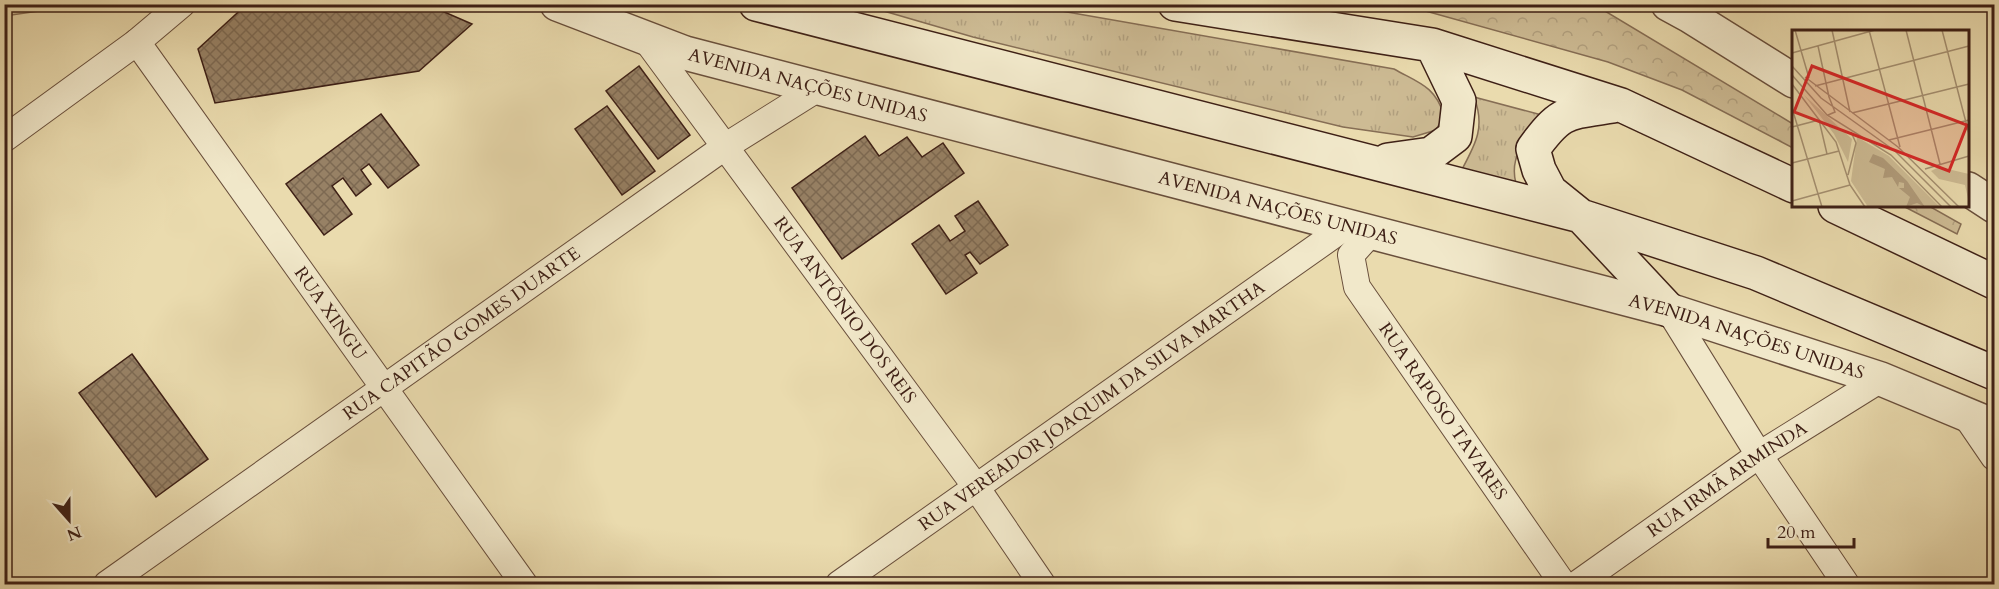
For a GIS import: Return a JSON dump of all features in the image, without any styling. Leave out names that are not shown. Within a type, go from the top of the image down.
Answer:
[{"type":"main road","name":"AVENIDA NAÇÕES UNIDAS","points":[[557,4],[685,53],[1669,310],[1881,379],[1980,421]]},
{"type":"main road","points":[[756,4],[1581,216],[1756,273],[1995,374]]},
{"type":"main road","points":[[1175,4],[1275,14],[1432,45],[1621,105],[1792,185]]},
{"type":"main road","points":[[1686,7],[1792,80]]},
{"type":"main road","points":[[1371,163],[1431,154],[1455,136],[1459,101],[1432,45]]},
{"type":"main road","points":[[1621,105],[1567,114],[1549,126],[1533,149],[1539,170],[1550,192],[1581,216],[1669,310]]},
{"type":"main road","points":[[1969,190],[1995,206]]},
{"type":"main road","points":[[1837,207],[1990,277]]},
{"type":"street","points":[[4,139],[136,42],[182,4]]},
{"type":"street","name":"RUA ANTÔNIO DOS REIS","points":[[644,37],[976,487],[1042,585]]},
{"type":"street","name":"RUA XINGU","points":[[136,42],[524,585]]},
{"type":"street","name":"RUA CAPITÃO GOMES DUARTE","points":[[107,585],[726,146],[817,89]]},
{"type":"street","name":"RUA VEREADOR JOAQUIM DA SILVA MARTHA","points":[[839,585],[976,487],[1358,230]]},
{"type":"street","name":"RUA RAPOSO TAVARES","points":[[1358,230],[1351,255],[1357,287],[1563,585]]},
{"type":"street","points":[[1669,310],[1759,455],[1846,585]]},
{"type":"street","name":"RUA IRMÃ ARMINDA","points":[[1577,585],[1759,455],[1881,379]]},
{"type":"street","points":[[1980,421],[1995,457]]},
{"type":"green space","points":[[5,4],[80,4],[80,5],[5,16]]},
{"type":"green space","points":[[863,5],[1027,5],[1394,69],[1431,91],[1444,115],[1436,130],[1413,137],[1343,127],[973,37]]},
{"type":"green space","points":[[1404,5],[1595,5],[1792,123],[1792,147],[1682,90],[1608,62]]},
{"type":"green space","points":[[1474,97],[1549,117],[1522,146],[1518,154],[1514,173],[1516,184],[1460,173],[1474,145],[1479,127]]},
{"type":"green space","points":[[1905,207],[1931,207],[1961,224],[1957,234]]},
{"type":"building","points":[[247,4],[426,4],[472,24],[419,71],[215,103],[198,49]]},
{"type":"building","points":[[639,66],[690,135],[658,159],[606,91]]},
{"type":"building","points":[[607,106],[655,171],[622,195],[575,129]]},
{"type":"building","points":[[381,114],[419,165],[388,188],[369,164],[361,170],[371,184],[356,196],[343,178],[332,186],[352,214],[324,235],[286,184]]},
{"type":"building","points":[[865,136],[879,156],[907,137],[922,157],[943,143],[964,173],[842,259],[792,188]]},
{"type":"building","points":[[978,201],[1008,245],[980,264],[970,252],[965,255],[977,273],[946,294],[912,244],[939,225],[950,241],[965,231],[955,216]]},
{"type":"building","points":[[132,354],[208,459],[156,497],[79,393]]}]
